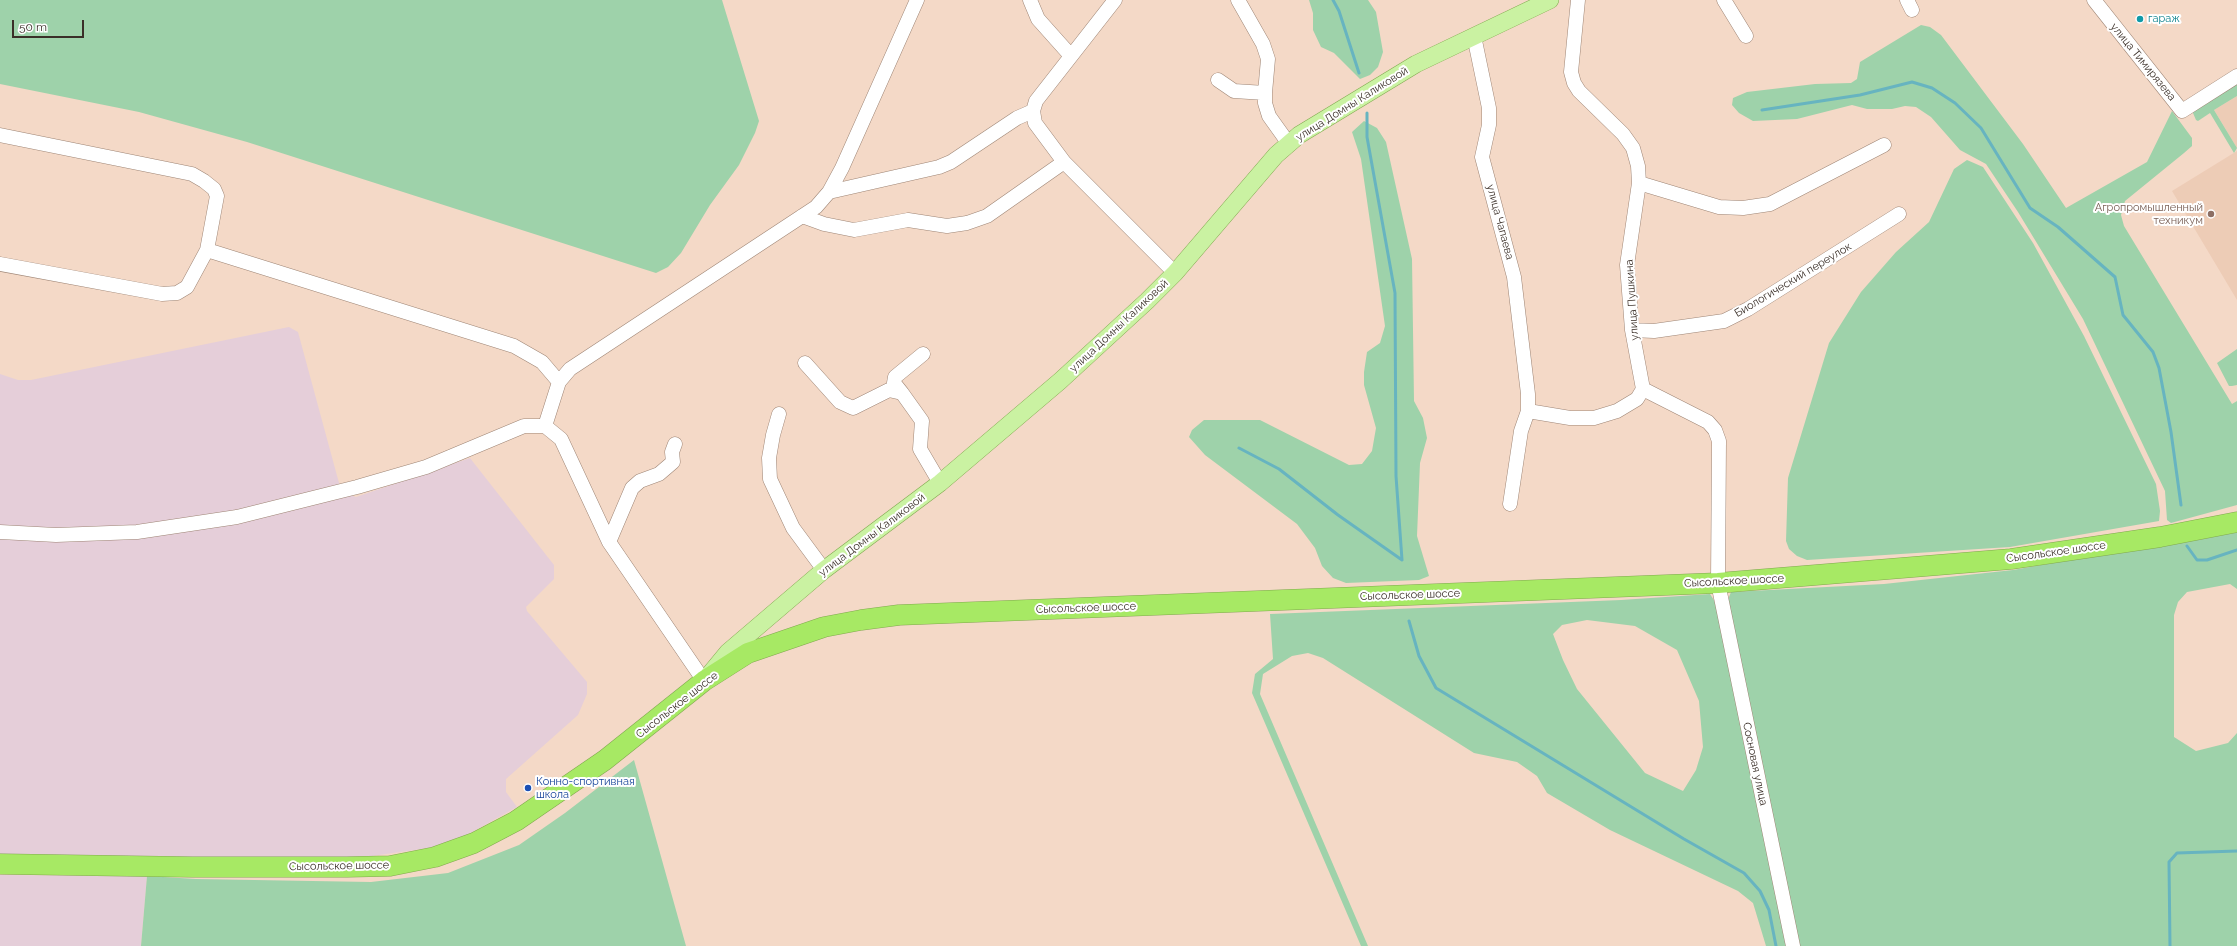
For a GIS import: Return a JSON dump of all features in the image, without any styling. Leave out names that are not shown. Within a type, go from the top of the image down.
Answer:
[{"type":"highway","name":"Сысольское шоссе","points":[[0,864],[192,867],[347,867],[390,866],[435,857],[474,843],[516,821],[605,760],[704,681],[748,653],[775,642],[824,627],[899,615],[1718,582],[2011,559],[2160,537],[2237,522]]},
{"type":"main road","name":"улица Домны Каликовой","points":[[704,681],[728,652],[824,570],[940,483],[1060,381],[1175,273],[1276,155],[1299,135],[1416,64],[1550,0]]},
{"type":"street","points":[[545,426],[559,382],[570,369],[816,207],[829,192],[842,168],[916,0]]},
{"type":"street","points":[[1030,0],[1038,19],[1071,56]]},
{"type":"street","points":[[1115,0],[1036,101],[1033,111],[1035,122],[1064,162],[1175,273]]},
{"type":"street","points":[[1238,0],[1263,44],[1268,59],[1265,103],[1269,116],[1289,144]]},
{"type":"street","name":"улица Пушкина","points":[[1578,0],[1572,72],[1574,83],[1579,91],[1623,134],[1633,148],[1638,166],[1639,183],[1627,266],[1632,330],[1643,389]]},
{"type":"street","points":[[1724,0],[1746,36]]},
{"type":"street","name":"улица Тимирязева","points":[[2094,0],[2182,111],[2237,76]]},
{"type":"street","name":"улица Чапаева","points":[[1474,36],[1489,108],[1489,124],[1482,157],[1514,276],[1528,394],[1528,411]]},
{"type":"street","points":[[1218,80],[1234,91],[1265,93]]},
{"type":"street","points":[[829,192],[939,167],[951,162],[1017,118],[1033,111]]},
{"type":"street","points":[[0,134],[192,174],[214,189],[217,196],[207,250],[187,286],[177,293],[162,294],[0,264]]},
{"type":"street","points":[[1639,183],[1719,207],[1743,208],[1770,204],[1884,145]]},
{"type":"street","points":[[802,216],[824,224],[854,230],[908,220],[947,226],[967,223],[988,216],[1064,162]]},
{"type":"street","name":"Биологический переулок","points":[[1632,330],[1654,331],[1724,321],[1748,309],[1899,214]]},
{"type":"street","points":[[207,250],[514,346],[542,362],[559,382]]},
{"type":"street","points":[[924,354],[895,377],[894,383],[922,421],[920,449],[940,483]]},
{"type":"street","points":[[805,363],[840,402],[853,408],[889,390],[902,393]]},
{"type":"street","points":[[1510,504],[1521,431],[1528,411],[1570,418],[1594,418],[1618,411],[1637,399],[1643,389],[1708,422],[1715,430],[1719,441],[1718,582]]},
{"type":"street","points":[[779,414],[769,458],[770,479],[793,528],[824,570]]},
{"type":"street","points":[[0,532],[56,535],[137,532],[237,517],[357,487],[426,467],[524,426],[545,426],[561,439],[609,542],[704,681]]},
{"type":"street","points":[[609,542],[632,488],[640,481],[659,474],[673,462],[672,452],[675,444]]},
{"type":"street","name":"Сосновая улица","points":[[1718,582],[1793,946]]},
{"type":"shaded area","points":[[2237,96],[2237,148],[2214,110]]},
{"type":"shaded area","name":"Агропромышленный техникум","points":[[2237,151],[2237,300],[2172,191]]},
{"type":"shaded area","points":[[289,327],[298,332],[341,490],[346,494],[356,497],[470,458],[554,565],[554,579],[526,607],[527,611],[587,682],[587,694],[578,715],[506,779],[506,792],[517,807],[465,836],[429,848],[351,859],[0,856],[0,374],[18,380],[31,380]]},
{"type":"shaded area","points":[[0,875],[147,876],[141,946],[0,946]]},
{"type":"green space","points":[[0,0],[722,0],[759,121],[755,133],[739,165],[710,205],[681,253],[668,267],[656,273],[247,142],[139,112],[0,84]]},
{"type":"green space","points":[[1309,0],[1368,0],[1376,12],[1383,52],[1378,67],[1370,75],[1360,79],[1334,53],[1321,47],[1313,30],[1313,13]]},
{"type":"green space","points":[[1921,25],[1930,27],[1941,35],[2023,144],[2066,208],[2147,162],[2172,111],[2192,138],[2192,146],[2125,201],[2121,215],[2124,226],[2232,404],[2237,401],[2237,505],[2171,523],[2167,520],[2165,491],[2083,319],[2018,212],[1986,164],[1960,150],[1931,117],[1916,107],[1905,106],[1892,109],[1867,109],[1852,105],[1797,119],[1753,121],[1739,113],[1732,105],[1733,98],[1747,92],[1815,84],[1851,83],[1857,79],[1860,62]]},
{"type":"green space","points":[[2237,80],[2237,96],[2214,110],[2237,148],[2234,153],[2210,113],[2198,121],[2193,113],[2194,108]]},
{"type":"green space","points":[[1364,121],[1377,128],[1386,142],[1412,259],[1414,401],[1423,418],[1427,438],[1420,463],[1417,536],[1429,576],[1419,580],[1346,583],[1333,578],[1322,566],[1315,548],[1297,524],[1205,455],[1189,437],[1192,430],[1204,420],[1260,420],[1349,465],[1362,464],[1372,451],[1376,428],[1364,385],[1364,372],[1367,352],[1380,343],[1385,326],[1361,159],[1352,132]]},
{"type":"green space","points":[[1967,160],[1983,167],[2033,243],[2084,336],[2156,484],[2160,511],[2159,521],[2010,547],[1807,560],[1797,556],[1789,549],[1786,541],[1788,478],[1829,343],[1861,292],[1896,252],[1929,222],[1954,169]]},
{"type":"green space","points":[[2237,349],[2237,385],[2229,386],[2217,363]]},
{"type":"green space","points":[[2237,530],[2237,589],[2230,584],[2187,592],[2178,602],[2174,615],[2174,737],[2196,751],[2228,743],[2237,733],[2237,946],[1798,946],[1727,602],[1731,592],[1884,584],[2013,570]]},
{"type":"green space","points":[[1710,594],[1717,605],[1788,946],[1766,946],[1753,903],[1738,891],[1610,830],[1547,793],[1537,776],[1517,762],[1474,753],[1323,658],[1308,653],[1292,656],[1263,674],[1260,694],[1368,946],[1361,946],[1252,693],[1255,674],[1273,659],[1270,614],[1621,600]],"holes":[[[1587,620],[1635,626],[1677,650],[1699,701],[1703,747],[1696,770],[1683,791],[1645,773],[1577,689],[1563,660],[1553,634],[1562,625]]]},
{"type":"green space","points":[[634,760],[686,946],[141,946],[147,876],[196,879],[371,882],[448,873],[519,845],[565,813]]},
{"type":"waterway","points":[[1333,0],[1339,11],[1359,73]]},
{"type":"waterway","points":[[1762,110],[1860,95],[1912,82],[1932,88],[1955,103],[1981,128],[2030,208],[2058,227],[2115,277],[2123,315],[2153,352],[2159,368],[2171,432],[2181,505]]},
{"type":"waterway","points":[[1367,113],[1367,137],[1395,293],[1396,476],[1402,560]]},
{"type":"waterway","points":[[1239,448],[1279,469],[1338,515],[1402,560]]},
{"type":"waterway","points":[[2187,546],[2197,560],[2207,560],[2237,550]]},
{"type":"waterway","points":[[1409,621],[1419,656],[1436,688],[1684,839],[1744,873],[1760,891],[1769,910],[1776,946]]},
{"type":"waterway","points":[[2170,946],[2169,862],[2177,853],[2237,851]]},
{"type":"place","name":"гараж","points":[[2140,19]]},
{"type":"place","name":"Агропромышленный техникум","points":[[2211,214]]},
{"type":"place","name":"Конно-спортивная школа","points":[[528,788]]}]
